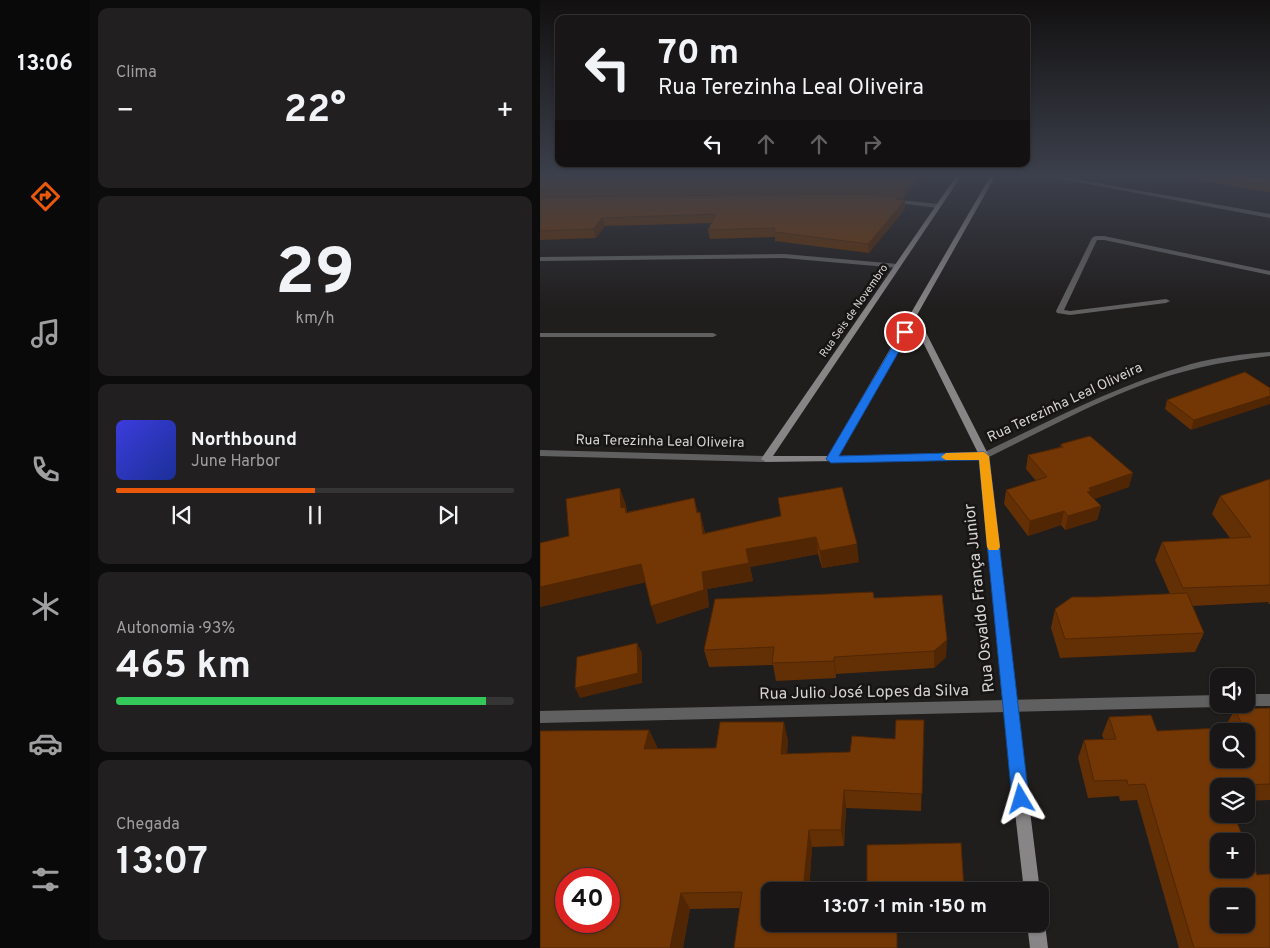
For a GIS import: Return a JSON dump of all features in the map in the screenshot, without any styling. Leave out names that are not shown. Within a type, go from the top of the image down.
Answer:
[{"type":"street","name":"Rua Seis de Novembro","points":[[766,458],[929,219]]},
{"type":"street","points":[[831,459],[969,219]]},
{"type":"street","points":[[1166,301],[1070,313],[1060,311],[1095,238],[1104,238],[1270,273]]},
{"type":"street","points":[[540,259],[784,256],[898,266]]},
{"type":"street","name":"Rua Osvaldo França Junior","points":[[914,316],[984,456],[1010,707],[1031,882]]},
{"type":"street","points":[[540,335],[713,335]]},
{"type":"street","name":"Rua Terezinha Leal Oliveira","points":[[540,453],[831,459],[984,456],[1146,380],[1209,362],[1249,355],[1270,354]]},
{"type":"street","points":[[1255,700],[1270,700]]},
{"type":"street","name":"Rua Julio José Lopes da Silva","points":[[540,717],[1210,701]]},
{"type":"street","points":[[1037,932],[1039,948]]},
{"type":"building","points":[[540,219],[601,219],[593,229],[540,231]]},
{"type":"building","points":[[713,219],[889,219],[868,244],[774,232],[775,228],[708,230]]},
{"type":"building","points":[[1245,372],[1270,388],[1270,396],[1194,420],[1167,400]]},
{"type":"building","points":[[1090,436],[1133,473],[1089,488],[1091,491],[1087,492],[1101,506],[1068,516],[1064,511],[1030,521],[1006,490],[1047,477],[1028,455],[1063,447],[1061,444]]},
{"type":"building","points":[[1270,479],[1270,585],[1183,588],[1162,542],[1251,537],[1220,496]]},
{"type":"building","points":[[842,487],[857,544],[820,551],[816,537],[746,549],[749,563],[702,572],[704,590],[651,606],[641,564],[540,587],[540,543],[569,536],[566,499],[620,488],[621,508],[625,507],[626,513],[694,498],[697,513],[700,512],[703,534],[781,516],[778,498]]},
{"type":"building","points":[[873,592],[874,598],[942,595],[947,640],[934,651],[834,657],[834,661],[772,663],[774,647],[704,650],[715,599]]},
{"type":"building","points":[[1187,593],[1204,633],[1065,639],[1055,609],[1072,597]]},
{"type":"building","points":[[637,643],[638,673],[575,688],[577,657]]},
{"type":"building","points":[[1255,708],[1270,708],[1270,784],[1255,785],[1255,778],[1210,778],[1210,823],[1237,823],[1241,833],[1210,833],[1210,878],[1255,878],[1255,870],[1257,875],[1270,874],[1270,948],[1194,948],[1145,784],[1128,785],[1127,780],[1094,781],[1084,740],[1116,739],[1109,717],[1151,715],[1157,731],[1210,729],[1210,768],[1255,768],[1255,723],[1241,723],[1237,713],[1255,713]]},
{"type":"building","points":[[896,720],[924,720],[922,794],[844,790],[841,830],[809,830],[804,882],[761,882],[761,932],[897,932],[897,948],[734,948],[742,892],[681,893],[670,948],[540,948],[540,731],[649,730],[644,749],[716,748],[720,722],[784,722],[781,754],[850,752],[852,736],[895,739]]},
{"type":"building","points":[[961,843],[964,882],[867,882],[867,845]]},
{"type":"slow traffic","points":[[946,457],[984,456],[993,547]]},
{"type":"route","points":[[905,332],[831,459],[984,456],[1021,799]]}]
